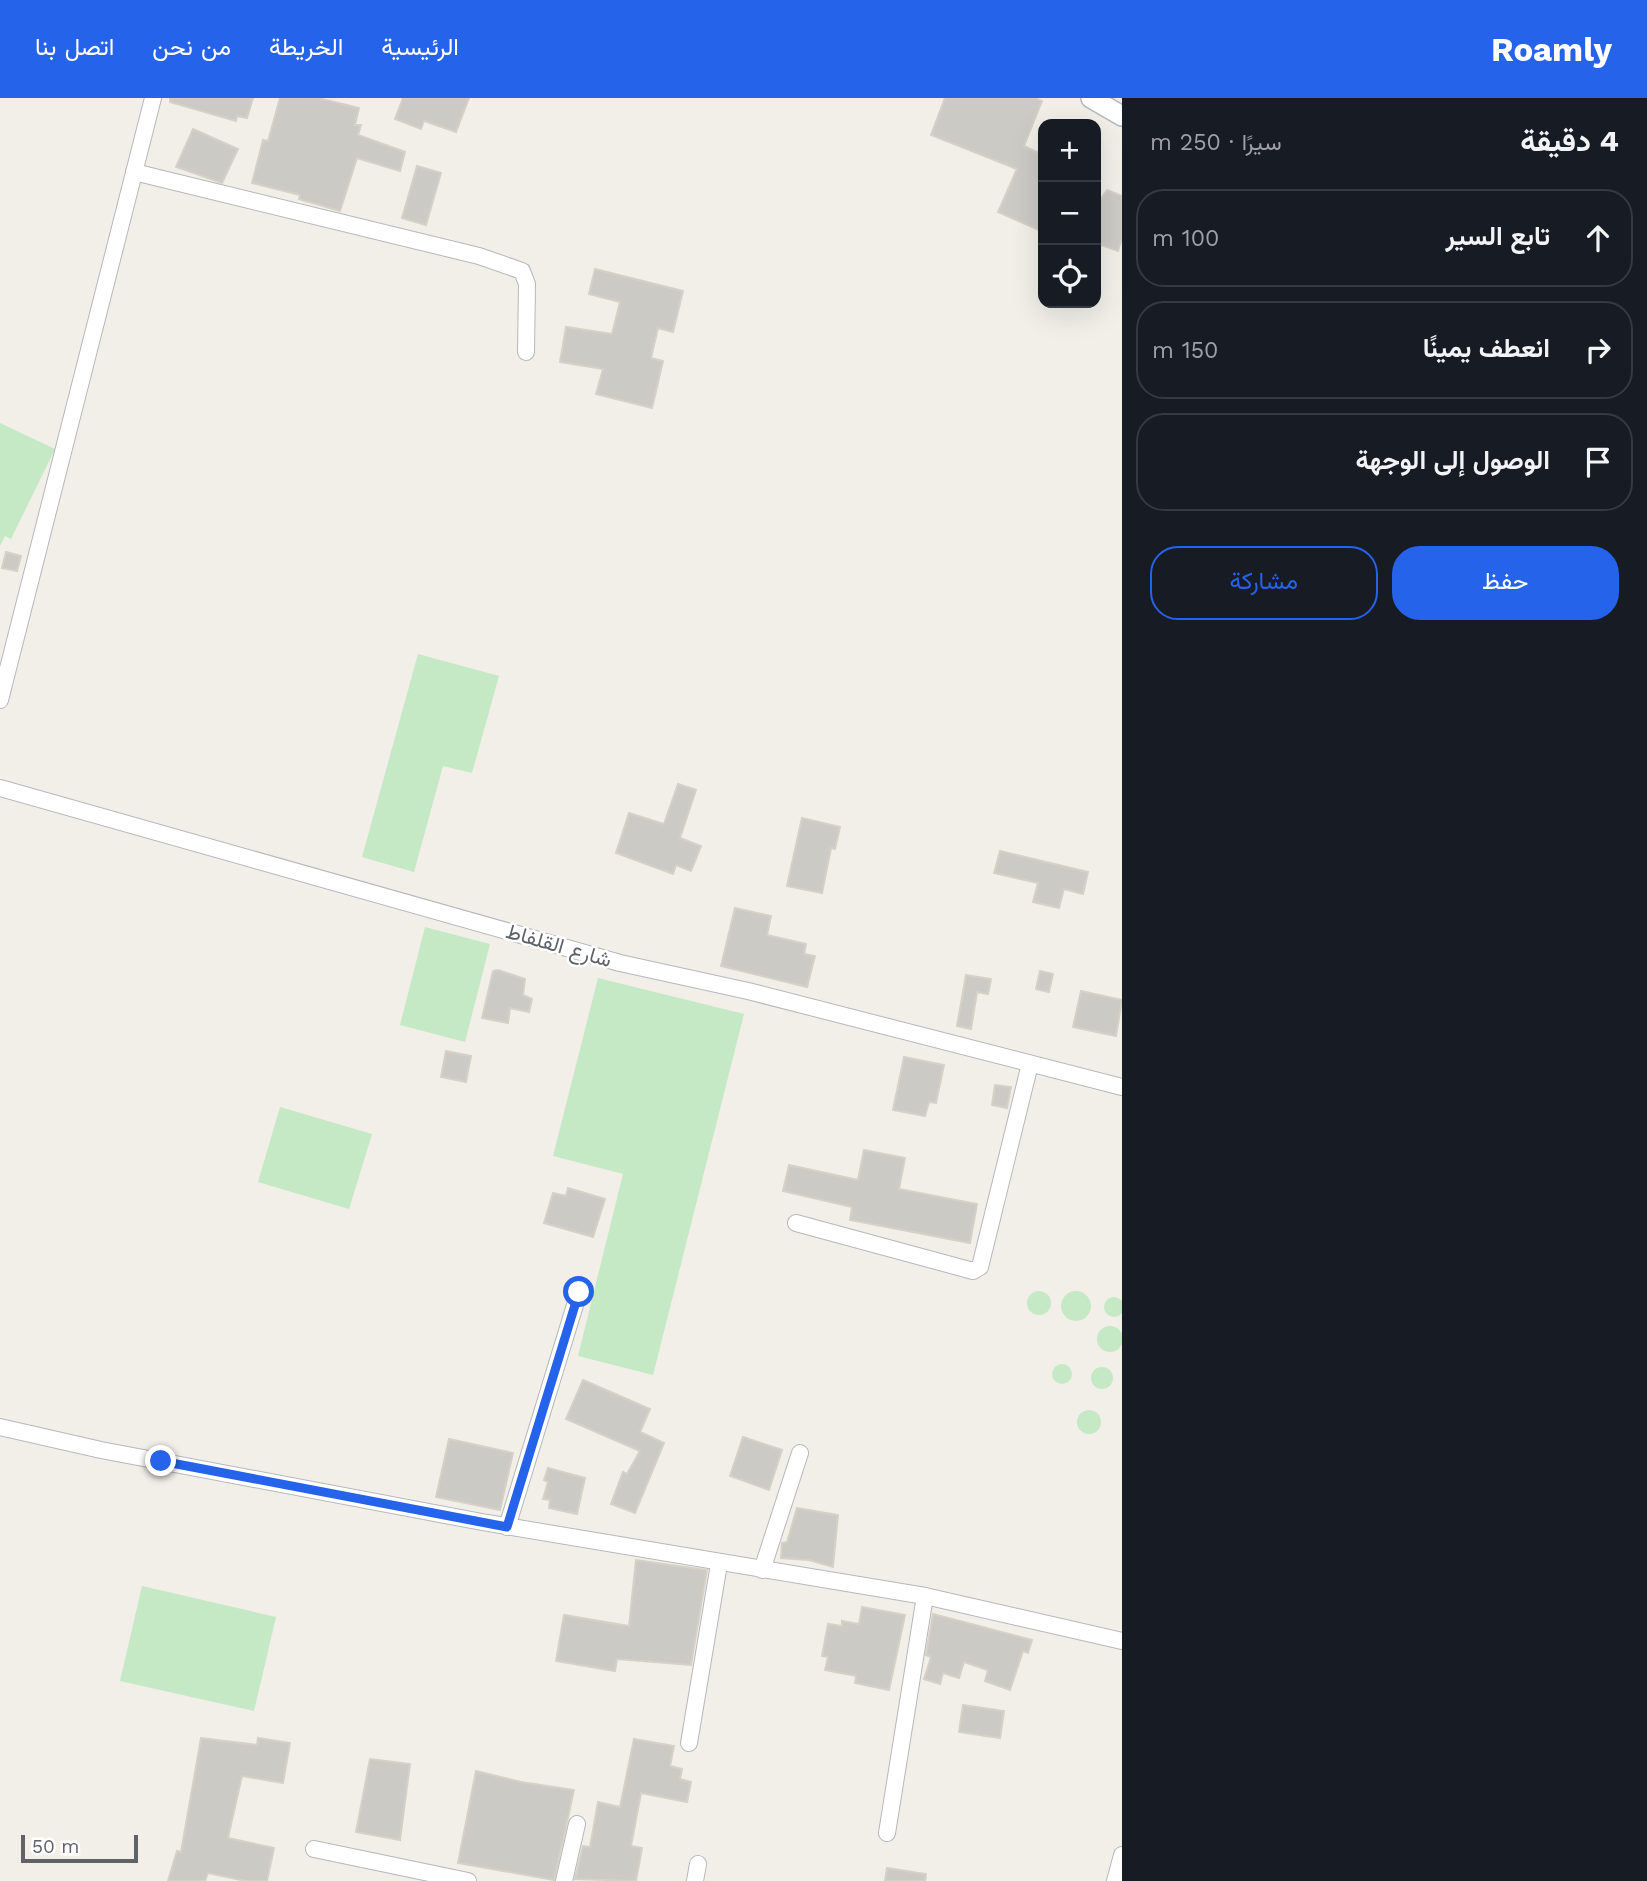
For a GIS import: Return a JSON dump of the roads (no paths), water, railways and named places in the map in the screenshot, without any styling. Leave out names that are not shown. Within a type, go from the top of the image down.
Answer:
[{"type":"street","points":[[0,700],[153,98]]},
{"type":"street","points":[[1091,98],[1122,116]]},
{"type":"street","points":[[134,172],[479,256],[522,271],[527,284],[526,352]]},
{"type":"street","name":"شارع القلفاط","points":[[0,788],[620,963],[761,995],[1122,1087]]},
{"type":"street","points":[[796,1223],[964,1270],[973,1271],[980,1267],[1030,1064]]},
{"type":"street","points":[[507,1527],[579,1292]]},
{"type":"street","points":[[0,1427],[101,1450],[507,1527],[925,1596],[1122,1641]]},
{"type":"street","points":[[762,1570],[800,1453]]},
{"type":"street","points":[[688,1743],[719,1564]]},
{"type":"street","points":[[887,1833],[925,1596]]},
{"type":"street","points":[[564,1881],[577,1824]]},
{"type":"street","points":[[314,1849],[468,1881]]},
{"type":"street","points":[[1115,1881],[1122,1855]]},
{"type":"street","points":[[695,1881],[698,1864]]}]
